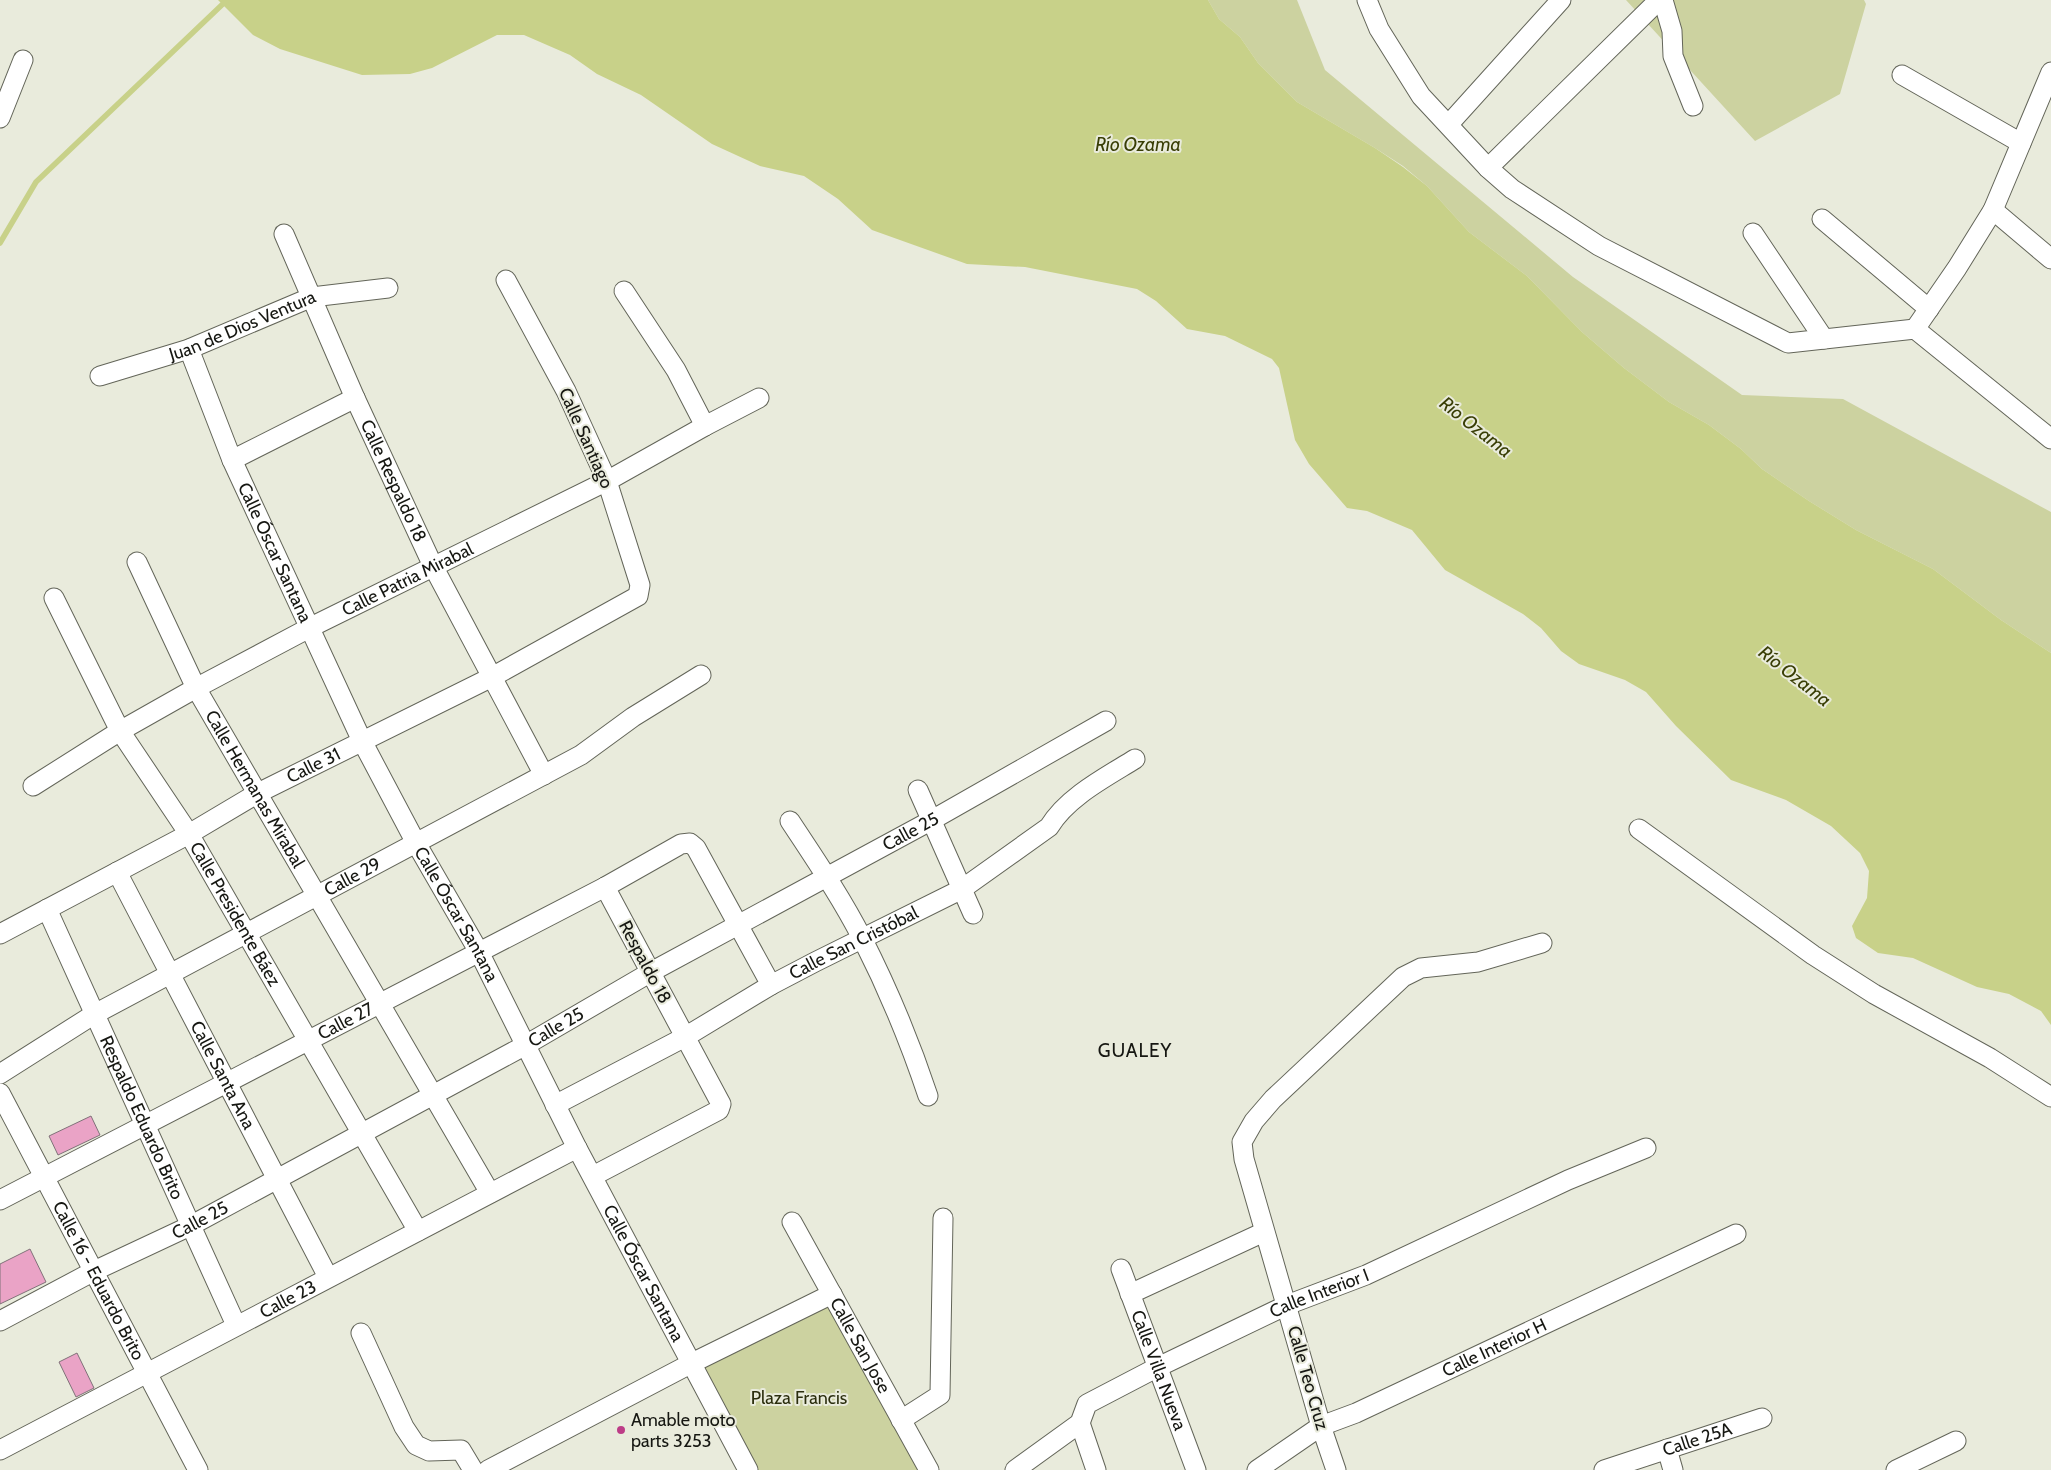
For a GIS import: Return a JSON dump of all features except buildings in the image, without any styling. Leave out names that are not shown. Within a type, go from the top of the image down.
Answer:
[{"type":"street","points":[[1367,0],[1379,29],[1421,96],[1488,168],[1512,189],[1599,246],[1788,343],[1915,330],[2051,439]]},
{"type":"street","points":[[1449,124],[1561,0]]},
{"type":"street","points":[[1488,168],[1659,0]]},
{"type":"street","points":[[1663,0],[1672,31],[1673,56],[1694,106]]},
{"type":"street","points":[[0,118],[23,60]]},
{"type":"street","points":[[1915,330],[1992,210],[2051,72]]},
{"type":"street","points":[[1902,75],[2021,143]]},
{"type":"street","points":[[1992,210],[2051,259]]},
{"type":"street","points":[[1822,219],[1929,309]]},
{"type":"street","points":[[1753,233],[1824,339]]},
{"type":"street","name":"Calle Respaldo 18","points":[[284,234],[355,398],[433,566],[544,775]]},
{"type":"street","name":"Calle Santiago","points":[[506,280],[566,391],[607,481],[640,585],[638,596],[630,601]]},
{"type":"street","name":"Juan de Dios Ventura","points":[[100,376],[189,349],[312,297],[388,288]]},
{"type":"street","points":[[624,291],[676,370],[705,426]]},
{"type":"street","name":"Calle Óscar Santana","points":[[189,349],[232,460],[311,627],[362,741],[416,843],[478,952],[577,1148],[748,1470]]},
{"type":"street","points":[[232,460],[355,398]]},
{"type":"street","name":"Calle Patria Mirabal","points":[[33,786],[120,731],[196,688],[311,627],[607,481],[759,398]]},
{"type":"street","name":"Calle Hermanas Mirabal","points":[[137,562],[196,688],[490,1193]]},
{"type":"street","name":"Calle Presidente Báez","points":[[54,598],[120,731],[189,834],[418,1231]]},
{"type":"street","name":"Calle 31","points":[[0,934],[189,834],[258,793],[492,677],[630,601]]},
{"type":"street","name":"Calle 29","points":[[0,1074],[94,1014],[581,755],[633,717],[701,675]]},
{"type":"street","name":"Calle 25","points":[[0,1322],[94,1271],[190,1226],[524,1046],[651,972],[827,878],[1106,721]]},
{"type":"street","name":"Calle San Cristóbal","points":[[555,1105],[686,1037],[771,985],[862,937],[962,889],[1050,828],[1056,817],[1093,784],[1135,759]]},
{"type":"street","points":[[918,790],[973,914]]},
{"type":"street","points":[[790,821],[862,937],[905,1033],[928,1096]]},
{"type":"street","points":[[1639,830],[1813,956],[1874,994],[1990,1058],[2051,1097]]},
{"type":"street","name":"Calle 27","points":[[0,1200],[605,887],[681,844],[690,844],[696,848],[738,924]]},
{"type":"street","name":"Calle Santa Ana","points":[[116,872],[328,1277]]},
{"type":"street","name":"Respaldo 18","points":[[593,1176],[720,1110],[721,1104],[605,887]]},
{"type":"street","name":"Respaldo Eduardo Brito","points":[[47,909],[236,1325]]},
{"type":"street","points":[[738,924],[771,985]]},
{"type":"street","name":"Calle Teo Cruz","points":[[1336,1470],[1321,1426],[1264,1232],[1244,1159],[1242,1142],[1254,1121],[1273,1099],[1403,977],[1422,968],[1478,962],[1542,943]]},
{"type":"street","name":"Calle 16 - Eduardo Brito","points":[[0,1092],[197,1469]]},
{"type":"street","name":"Calle 23","points":[[0,1450],[577,1148]]},
{"type":"street","name":"Calle Interior I","points":[[1015,1470],[1080,1423],[1087,1404],[1156,1368],[1287,1305],[1366,1275],[1568,1180],[1646,1148]]},
{"type":"street","points":[[901,1420],[940,1395],[943,1218]]},
{"type":"street","name":"Calle San Jose","points":[[792,1222],[929,1470]]},
{"type":"street","points":[[1130,1294],[1264,1232]]},
{"type":"street","name":"Calle Interior H","points":[[1257,1470],[1321,1426],[1356,1413],[1736,1234]]},
{"type":"street","name":"Calle Villa Nueva","points":[[1121,1270],[1156,1368],[1196,1470]]},
{"type":"street","points":[[488,1470],[832,1294]]},
{"type":"street","points":[[361,1333],[404,1427],[416,1445],[429,1451],[461,1450],[473,1470]]},
{"type":"street","name":"Calle 25A","points":[[1604,1470],[1762,1418]]},
{"type":"street","points":[[1080,1423],[1096,1470]]},
{"type":"street","points":[[1896,1470],[1956,1440]]},
{"type":"street","points":[[1668,1449],[1673,1470]]},
{"type":"green space","points":[[1208,0],[1297,0],[1325,70],[1573,277],[1742,395],[1843,399],[2051,512],[2051,653],[2001,620],[1933,569],[1856,530],[1809,501],[1762,469],[1741,449],[1709,425],[1669,402],[1624,368],[1582,332],[1527,276],[1469,232],[1427,186],[1403,166],[1297,102],[1258,63],[1240,37],[1219,19]]},
{"type":"green space","points":[[1626,0],[1864,0],[1866,4],[1840,94],[1755,141]]},
{"type":"green space","name":"Plaza Francis","points":[[829,1302],[921,1470],[755,1470],[701,1366]]},
{"type":"water","name":"Río Ozama","points":[[218,0],[1208,0],[1219,19],[1240,37],[1258,63],[1297,102],[1375,148],[1427,186],[1469,232],[1527,276],[1582,332],[1624,368],[1669,402],[1709,425],[1741,449],[1762,469],[1809,501],[1856,530],[1933,569],[2001,620],[2051,653],[2051,1025],[2041,1011],[2009,994],[1977,987],[1913,958],[1878,953],[1856,938],[1852,926],[1867,898],[1869,871],[1860,853],[1831,826],[1786,800],[1731,780],[1676,726],[1646,692],[1625,680],[1579,664],[1561,651],[1541,628],[1523,614],[1445,570],[1412,530],[1367,511],[1347,508],[1309,464],[1295,440],[1279,368],[1272,359],[1225,336],[1187,329],[1156,301],[1137,289],[1025,267],[967,264],[872,230],[838,199],[804,176],[760,166],[712,144],[641,95],[597,74],[570,55],[524,35],[497,35],[432,68],[410,74],[362,75],[280,49],[253,35]]},
{"type":"waterway","points":[[0,243],[36,182],[227,0]]},
{"type":"place","name":"Amable moto parts 3253","points":[[621,1430]]},
{"type":"district","name":"GUALEY","points":[[1135,1050]]}]
